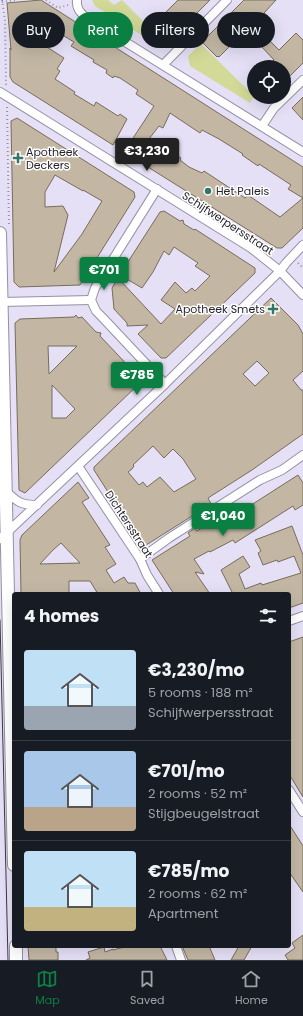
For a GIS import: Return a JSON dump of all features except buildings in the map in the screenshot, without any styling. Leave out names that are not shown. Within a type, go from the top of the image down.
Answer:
[{"type":"main road","points":[[0,233],[6,491],[3,537],[12,703]]},
{"type":"main road","points":[[16,948],[16,960]]},
{"type":"street","points":[[163,64],[227,0]]},
{"type":"street","points":[[76,1],[79,10],[85,17],[303,152]]},
{"type":"street","points":[[262,126],[274,108],[303,80]]},
{"type":"street","name":"Schijfwerpersstraat","points":[[0,92],[251,248],[280,271],[303,295]]},
{"type":"street","points":[[157,190],[95,288],[91,300],[96,311],[165,384]]},
{"type":"street","points":[[3,537],[165,384],[280,271],[303,245]]},
{"type":"street","points":[[1,302],[91,300]]},
{"type":"street","points":[[140,559],[169,538],[260,480],[282,470],[303,455]]},
{"type":"street","name":"Dichtersstraat","points":[[78,466],[140,559],[147,575],[158,592]]},
{"type":"street","points":[[6,491],[15,500],[22,504],[37,506]]},
{"type":"street","points":[[291,620],[303,616]]},
{"type":"street","points":[[291,793],[303,812]]},
{"type":"street","points":[[177,948],[181,960]]},
{"type":"path","points":[[2,2],[16,0]]},
{"type":"path","points":[[46,0],[58,8],[76,1]]},
{"type":"green space","points":[[92,0],[108,0],[114,5],[122,0],[141,19],[141,35],[133,30],[133,12],[105,12],[95,6]]},
{"type":"green space","points":[[197,48],[205,48],[247,89],[247,101],[190,66],[188,56]]},
{"type":"tram line","points":[[0,620],[8,960]]},
{"type":"place","name":"Apotheek Deckers","points":[[18,158]]},
{"type":"place","name":"Het Paleis","points":[[208,191]]},
{"type":"place","name":"Apotheek Smets","points":[[273,309]]}]
